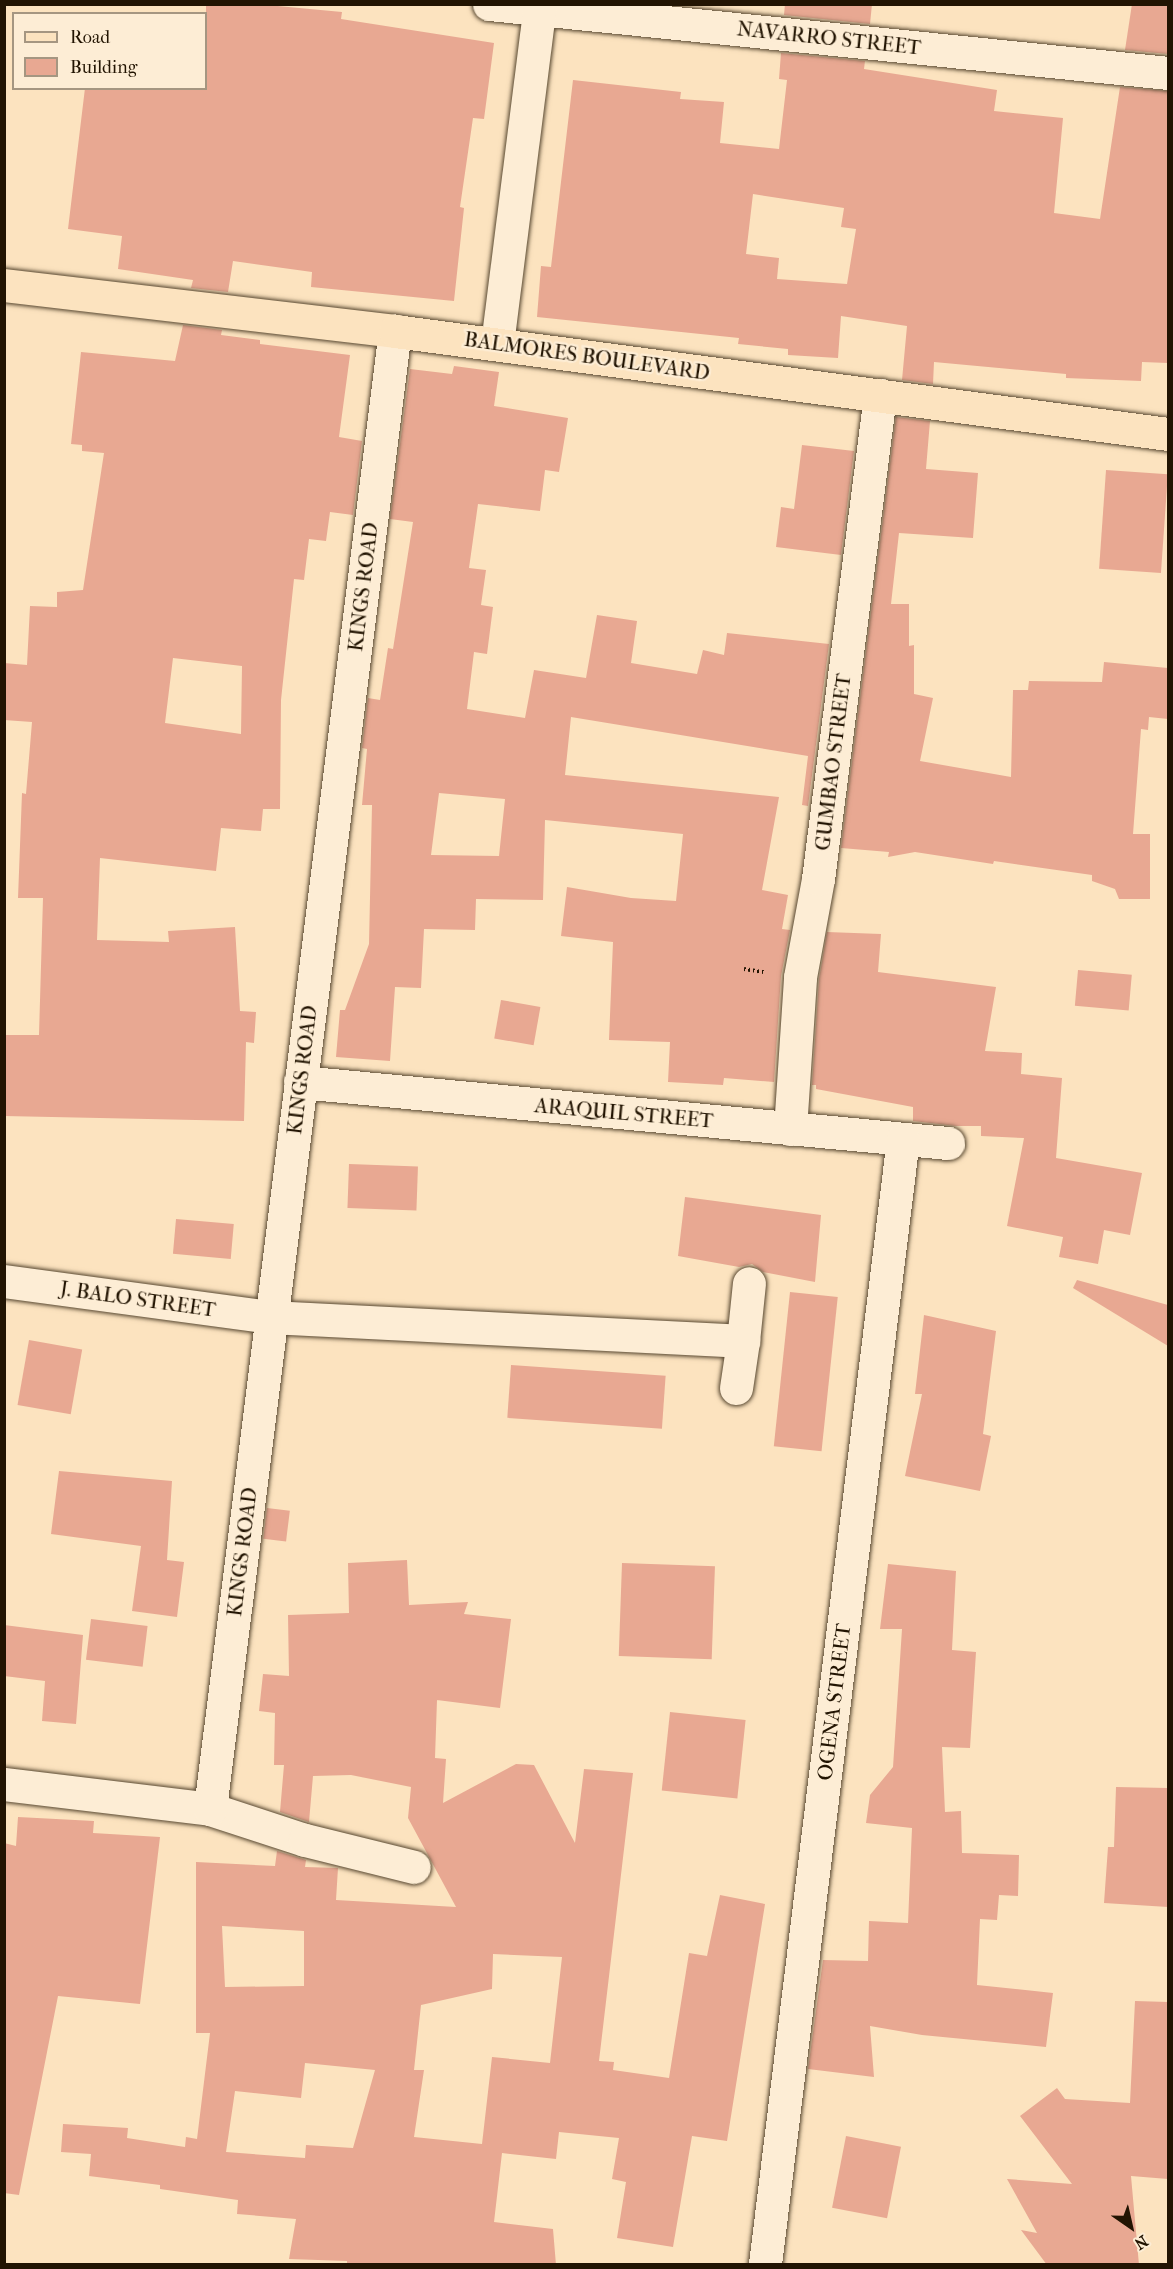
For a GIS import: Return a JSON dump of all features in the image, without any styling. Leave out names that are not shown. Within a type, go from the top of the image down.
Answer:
[{"type":"main road","name":"BALMORES BOULEVARD","points":[[4,285],[497,344],[1168,434]]},
{"type":"street","name":"NAVARRO STREET","points":[[489,4],[1168,73]]},
{"type":"street","points":[[497,344],[540,8]]},
{"type":"street","name":"KINGS ROAD","points":[[210,1809],[395,331]]},
{"type":"street","name":"GUMBAO STREET","points":[[790,1129],[800,977],[819,867],[880,395]]},
{"type":"street","name":"ARAQUIL STREET","points":[[300,1082],[948,1143]]},
{"type":"street","name":"OGENA STREET","points":[[765,2265],[903,1139]]},
{"type":"street","name":"J. BALO STREET","points":[[4,1281],[271,1317],[743,1341]]},
{"type":"street","points":[[736,1388],[749,1283]]},
{"type":"street","points":[[4,1784],[210,1809],[305,1840],[414,1867]]},
{"type":"building","points":[[206,4],[267,5],[342,12],[341,19],[494,43],[484,119],[473,118],[460,207],[464,208],[454,301],[311,287],[312,272],[233,261],[228,292],[191,288],[193,280],[118,269],[122,236],[68,229],[85,90],[207,90]]},
{"type":"building","points":[[785,4],[872,4],[870,24],[784,15]]},
{"type":"building","points":[[1132,4],[1168,4],[1168,54],[1125,50]]},
{"type":"building","points":[[781,53],[865,61],[864,69],[997,90],[994,111],[1063,118],[1054,213],[1100,219],[1120,87],[1168,91],[1168,363],[1142,362],[1141,381],[1066,378],[1066,374],[934,362],[933,384],[902,380],[907,326],[841,316],[838,358],[788,355],[788,349],[738,344],[739,338],[537,317],[541,266],[551,267],[573,80],[681,92],[680,99],[724,102],[720,143],[779,149],[787,80],[779,79]],"holes":[[[753,194],[844,208],[841,227],[856,229],[847,284],[777,279],[779,258],[746,254]]]},
{"type":"building","points":[[183,325],[222,330],[221,335],[260,340],[260,344],[350,355],[339,437],[362,441],[353,515],[330,512],[326,541],[309,539],[304,580],[294,579],[281,700],[280,809],[263,809],[261,831],[221,828],[216,871],[100,858],[97,940],[169,942],[168,931],[235,927],[240,1011],[256,1012],[254,1043],[246,1042],[244,1121],[4,1116],[4,1035],[39,1035],[43,898],[18,898],[22,793],[26,794],[32,722],[4,720],[4,663],[27,665],[30,606],[57,607],[57,592],[83,590],[104,453],[82,451],[82,445],[71,444],[81,352],[175,361]],"holes":[[[173,658],[242,666],[241,734],[165,723]]]},
{"type":"building","points":[[454,366],[499,372],[494,406],[568,418],[559,472],[545,470],[540,511],[478,504],[469,568],[486,570],[481,605],[493,607],[487,654],[474,652],[467,709],[525,718],[534,670],[586,678],[597,615],[637,621],[631,663],[697,674],[703,650],[724,655],[727,633],[829,644],[808,806],[802,805],[808,756],[571,717],[565,775],[779,797],[762,890],[788,895],[782,929],[790,930],[781,976],[774,1082],[724,1078],[723,1085],[668,1082],[670,1042],[609,1040],[613,942],[561,936],[567,887],[631,898],[676,901],[683,834],[545,820],[543,900],[476,899],[475,930],[424,929],[421,988],[395,987],[390,1061],[336,1057],[340,1010],[345,1010],[369,944],[372,805],[362,805],[367,749],[362,748],[368,698],[380,700],[388,648],[393,649],[413,522],[390,519],[410,369],[452,374]],"holes":[[[439,793],[505,799],[499,856],[431,855]]]},
{"type":"building","points":[[896,417],[930,421],[926,469],[978,473],[973,538],[899,533],[891,604],[909,604],[909,646],[914,645],[914,694],[933,698],[920,761],[1011,777],[1013,690],[1028,690],[1029,681],[1102,682],[1104,662],[1168,668],[1168,719],[1149,717],[1148,730],[1141,729],[1133,834],[1150,834],[1150,899],[1119,899],[1115,889],[1092,881],[1092,875],[994,861],[993,864],[915,852],[888,857],[889,852],[841,848]]},
{"type":"building","points":[[802,445],[854,451],[841,555],[776,547],[781,507],[794,509]]},
{"type":"building","points":[[1106,470],[1168,474],[1161,573],[1099,569]]},
{"type":"building","points":[[827,932],[881,934],[878,972],[996,987],[985,1051],[1022,1053],[1021,1074],[1062,1078],[1056,1158],[1142,1173],[1130,1235],[1104,1230],[1098,1264],[1059,1257],[1063,1237],[1007,1226],[1024,1138],[981,1136],[981,1126],[956,1126],[913,1121],[913,1107],[816,1089],[816,1085],[812,1085],[819,979]]},
{"type":"building","points":[[1078,970],[1132,975],[1129,1011],[1075,1006]]},
{"type":"building","points":[[501,1000],[540,1007],[534,1045],[494,1038]]},
{"type":"building","points":[[349,1164],[418,1166],[416,1210],[347,1208]]},
{"type":"building","points":[[685,1197],[821,1215],[815,1282],[763,1272],[752,1264],[739,1267],[678,1256]]},
{"type":"building","points":[[176,1219],[234,1224],[231,1259],[173,1254]]},
{"type":"building","points":[[1077,1280],[1168,1305],[1168,1346],[1073,1288]]},
{"type":"building","points":[[790,1292],[838,1297],[822,1451],[774,1446]]},
{"type":"building","points":[[924,1315],[996,1331],[983,1434],[991,1436],[980,1491],[905,1476],[922,1394],[915,1394]]},
{"type":"building","points":[[29,1340],[82,1349],[71,1414],[18,1405]]},
{"type":"building","points":[[511,1365],[666,1376],[662,1429],[507,1418]]},
{"type":"building","points":[[59,1471],[172,1481],[167,1560],[184,1562],[177,1617],[132,1611],[141,1546],[51,1534]]},
{"type":"building","points":[[267,1508],[290,1511],[286,1542],[263,1539]]},
{"type":"building","points":[[407,1560],[409,1605],[468,1602],[464,1614],[511,1619],[500,1708],[437,1700],[435,1758],[446,1759],[443,1803],[516,1764],[534,1765],[575,1843],[584,1769],[633,1773],[599,2061],[614,2062],[613,2070],[669,2078],[689,1953],[707,1956],[720,1895],[765,1904],[727,2141],[692,2136],[673,2247],[617,2238],[626,2182],[612,2179],[619,2138],[559,2132],[556,2159],[502,2153],[494,2222],[553,2229],[556,2265],[347,2265],[347,2261],[289,2259],[296,2219],[237,2214],[238,2200],[160,2189],[160,2185],[89,2176],[91,2154],[61,2152],[63,2124],[128,2128],[127,2138],[185,2147],[186,2137],[197,2139],[210,2033],[196,2033],[196,1862],[275,1866],[277,1851],[306,1860],[305,1867],[338,1868],[336,1900],[456,1907],[408,1818],[411,1787],[351,1775],[313,1776],[309,1822],[280,1812],[284,1765],[274,1765],[275,1713],[259,1711],[263,1674],[289,1676],[288,1615],[349,1613],[348,1563]],"holes":[[[222,1926],[304,1931],[304,1986],[225,1987]],[[493,1954],[562,1957],[550,2063],[492,2057],[482,2144],[414,2137],[424,2070],[414,2070],[421,2005],[492,1989]],[[305,2063],[375,2070],[353,2148],[306,2145],[305,2158],[226,2152],[235,2091],[301,2098]]]},
{"type":"building","points":[[622,1563],[715,1566],[712,1659],[619,1656]]},
{"type":"building","points":[[888,1564],[956,1571],[952,1650],[976,1652],[970,1748],[942,1747],[945,1812],[961,1811],[962,1853],[1019,1855],[1018,1896],[999,1895],[997,1920],[980,1919],[977,1985],[1053,1993],[1046,2047],[922,2035],[870,2026],[874,2077],[808,2069],[823,1960],[868,1961],[869,1921],[908,1923],[912,1828],[866,1823],[870,1795],[893,1767],[902,1629],[880,1629]]},
{"type":"building","points":[[91,1619],[148,1626],[143,1667],[86,1660]]},
{"type":"building","points":[[4,1625],[83,1635],[76,1724],[42,1721],[45,1681],[4,1676]]},
{"type":"building","points":[[670,1712],[746,1720],[737,1799],[662,1791]]},
{"type":"building","points":[[1116,1787],[1168,1788],[1168,1907],[1104,1903],[1108,1847],[1114,1847]]},
{"type":"building","points":[[18,1817],[94,1821],[93,1833],[160,1837],[140,2004],[58,1996],[19,2195],[4,2193],[4,1843],[16,1846]]},
{"type":"building","points":[[1135,2001],[1168,2002],[1168,2179],[1131,2176],[1139,2265],[1047,2265],[1021,2230],[1037,2233],[1007,2179],[1072,2184],[1020,2116],[1057,2088],[1065,2099],[1130,2103]]},
{"type":"building","points":[[846,2136],[901,2147],[887,2218],[832,2208]]}]
